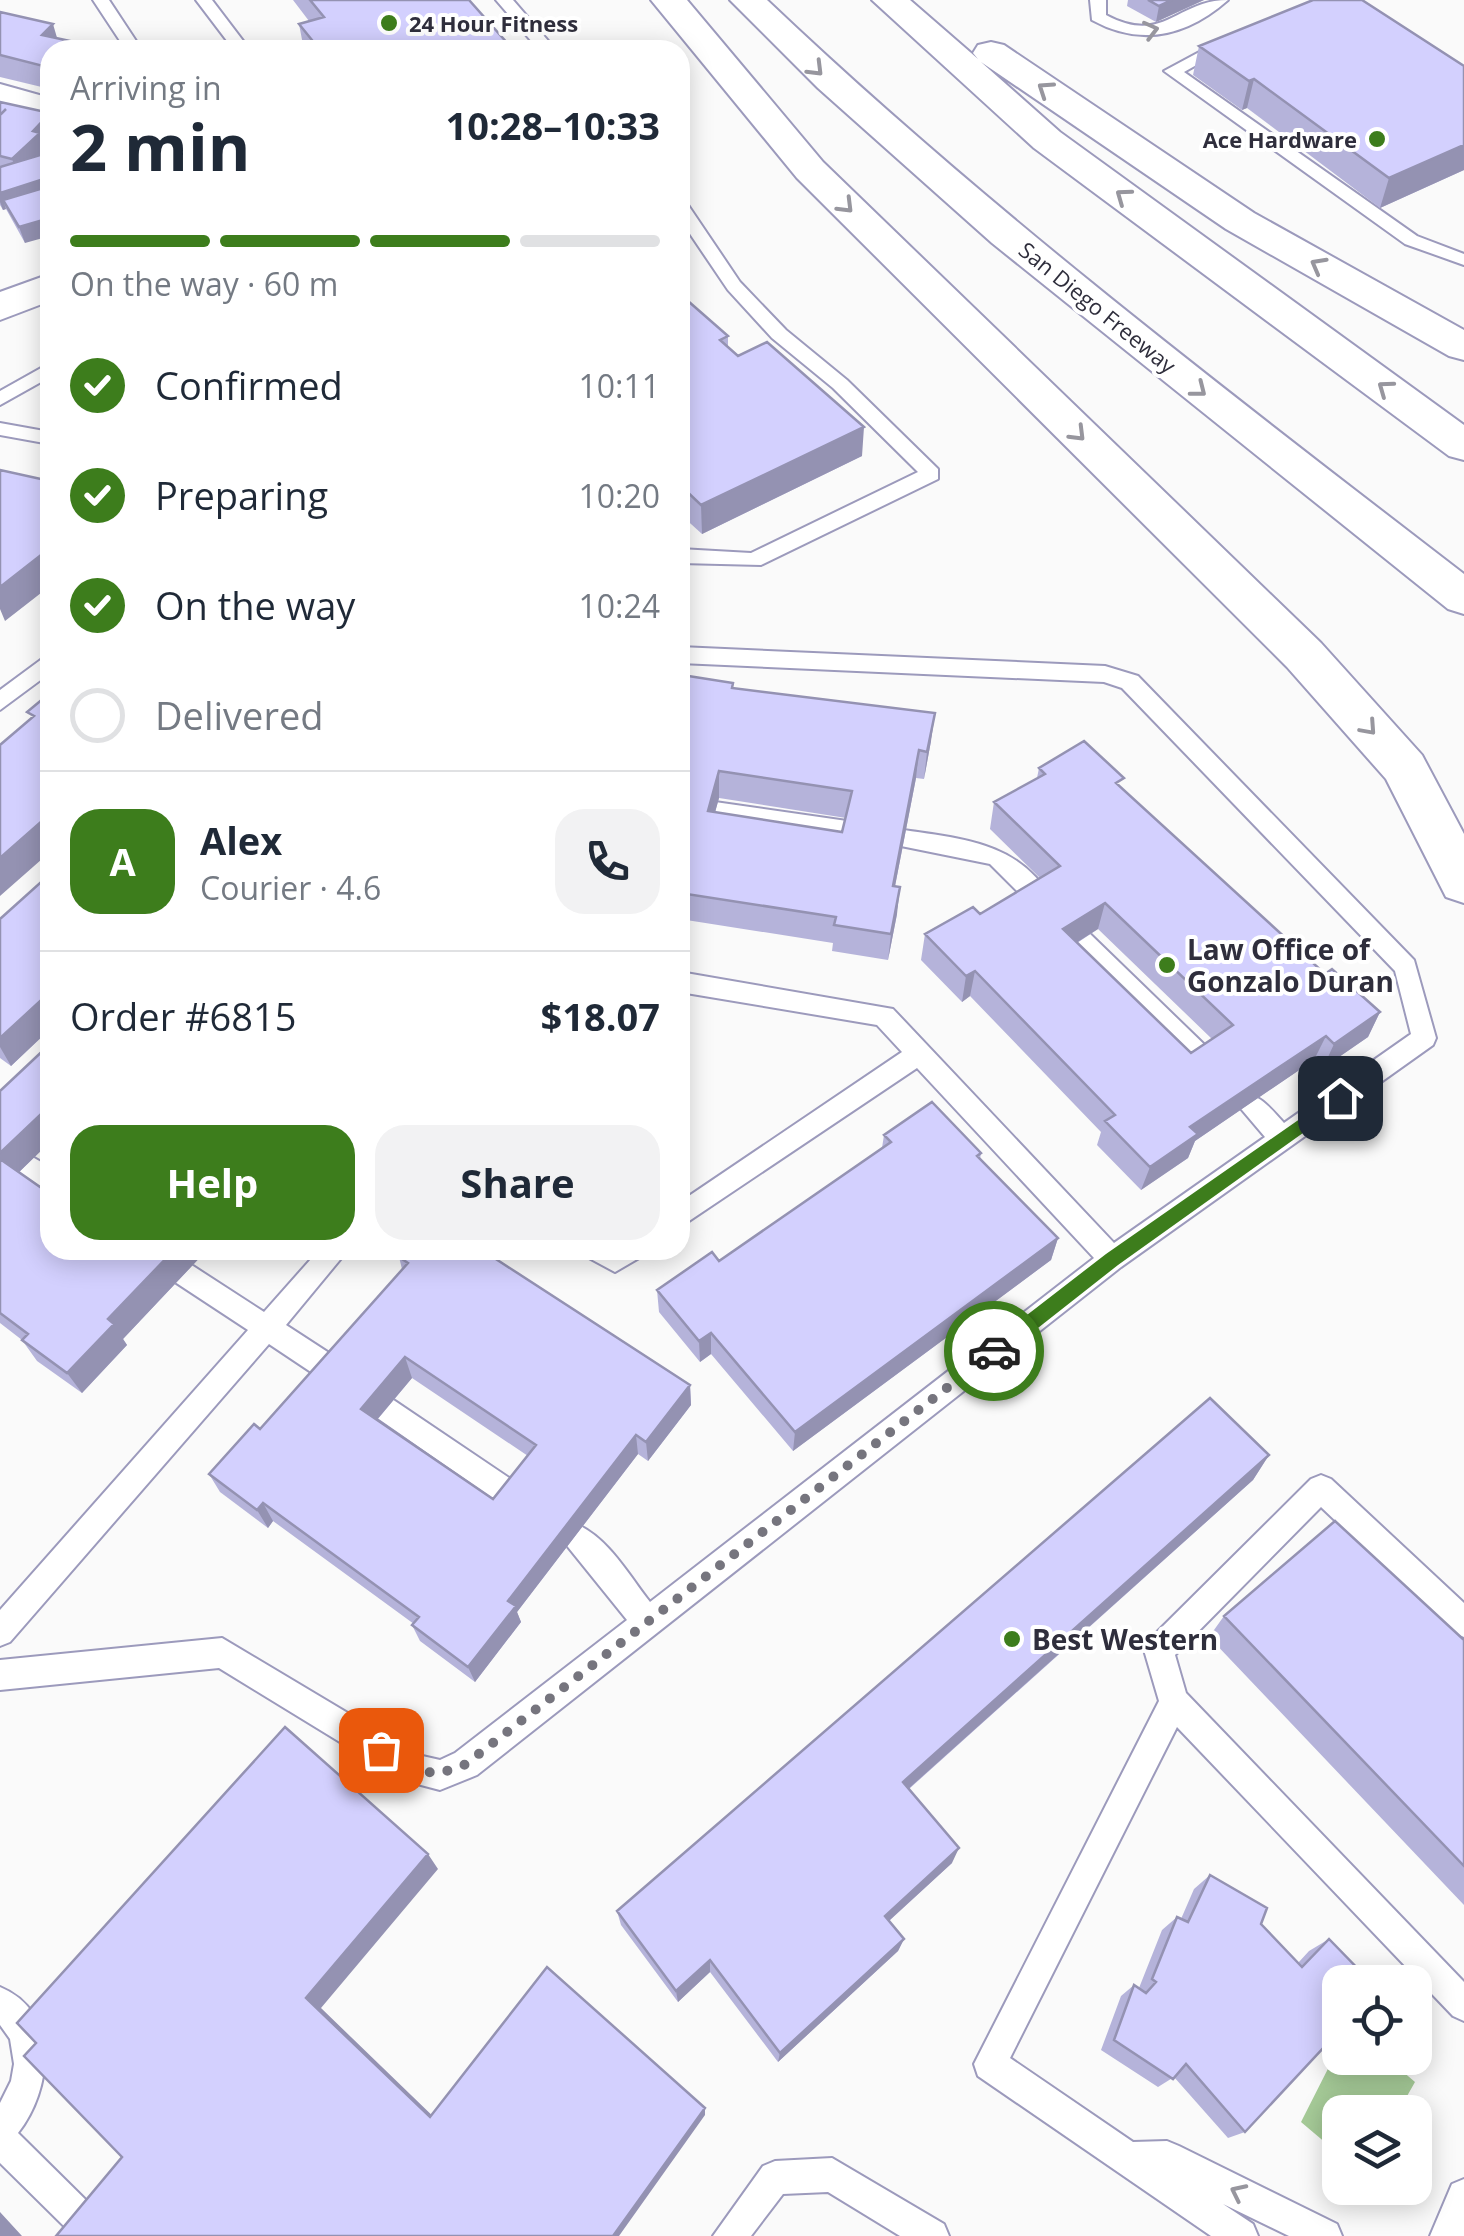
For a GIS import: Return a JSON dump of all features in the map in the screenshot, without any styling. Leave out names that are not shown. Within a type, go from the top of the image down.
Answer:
[{"type":"main road","points":[[668,0],[810,170],[1304,655],[1406,768],[1464,883]]},
{"type":"main road","name":"San Diego Freeway","points":[[747,0],[829,82],[1116,324],[1464,598]]},
{"type":"main road","points":[[889,0],[1047,140],[1464,446]]},
{"type":"main road","points":[[909,0],[1240,221],[1464,347]]},
{"type":"main road","points":[[0,307],[40,290]]},
{"type":"street","points":[[0,94],[40,105]]},
{"type":"lane","points":[[100,0],[127,40]]},
{"type":"lane","points":[[204,0],[234,40]]},
{"type":"lane","points":[[504,0],[539,40]]},
{"type":"lane","points":[[1098,0],[1098,17],[1123,32],[1144,35],[1220,0]]},
{"type":"lane","points":[[1249,32],[1172,71],[1412,240],[1464,260]]},
{"type":"lane","points":[[690,221],[734,286],[768,322],[840,384],[931,474],[754,560],[690,560]]},
{"type":"lane","points":[[0,398],[40,375]]},
{"type":"lane","points":[[0,430],[40,436]]},
{"type":"lane","points":[[0,1675],[222,1652],[413,1769],[440,1775],[466,1764],[1112,1260],[1424,1038],[1406,967],[1130,682],[1105,674],[690,655]]},
{"type":"lane","points":[[0,702],[40,669]]},
{"type":"lane","points":[[716,812],[847,830]]},
{"type":"lane","points":[[904,839],[998,858],[1041,900]]},
{"type":"lane","points":[[1081,940],[1206,1062]]},
{"type":"lane","points":[[690,984],[884,1016],[1112,1260]]},
{"type":"lane","points":[[690,1209],[918,1054]]},
{"type":"lane","points":[[1249,1104],[1283,1138]]},
{"type":"lane","points":[[27,1165],[40,1174]]},
{"type":"lane","points":[[0,1632],[325,1260]]},
{"type":"lane","points":[[184,1274],[336,1373]]},
{"type":"lane","points":[[386,1408],[514,1497]]},
{"type":"lane","points":[[1464,1623],[1321,1488],[1159,1650],[1174,1702],[1464,2005]]},
{"type":"lane","points":[[574,1538],[595,1554],[647,1622]]},
{"type":"lane","points":[[1174,1702],[990,2064],[1241,2236]]},
{"type":"lane","points":[[0,2003],[17,2016],[32,2063],[27,2089],[0,2129]]},
{"type":"lane","points":[[0,2139],[89,2227]]},
{"type":"lane","points":[[1128,2159],[1167,2158],[1325,2236]]},
{"type":"lane","points":[[730,2236],[775,2178],[832,2175],[932,2236]]},
{"type":"lane","points":[[1447,2236],[1464,2196]]},
{"type":"shaded area","points":[[1325,2075],[1407,2075],[1415,2082],[1408,2095],[1322,2095],[1322,2140],[1301,2122]]},
{"type":"building","name":"24 Hour Fitness","points":[[310,0],[469,0],[505,40],[312,40],[299,24],[324,17]]},
{"type":"building","points":[[1148,0],[1172,0],[1159,6]]},
{"type":"building","name":"Ace Hardware","points":[[1313,0],[1362,0],[1464,66],[1464,145],[1389,178],[1254,79],[1249,81],[1199,46]]},
{"type":"building","points":[[0,12],[53,24],[42,35],[65,40],[40,40],[40,65],[0,55]]},
{"type":"building","points":[[0,102],[40,111],[40,124],[33,131],[40,133],[12,159],[0,156]]},
{"type":"building","points":[[40,155],[40,180],[0,193],[0,167]]},
{"type":"building","points":[[40,189],[40,221],[19,227],[3,200]]},
{"type":"building","points":[[690,303],[728,336],[720,340],[738,356],[767,342],[864,427],[701,505],[690,495]]},
{"type":"building","points":[[0,470],[40,479],[40,556],[0,587]]},
{"type":"building","points":[[690,676],[733,683],[732,688],[935,713],[927,752],[919,750],[893,886],[900,887],[891,934],[834,925],[836,917],[690,895]],"holes":[[[719,771],[852,791],[842,832],[708,811]]]},
{"type":"building","points":[[40,701],[40,823],[0,858],[0,745],[34,716],[27,712]]},
{"type":"building","points":[[1084,741],[1124,778],[1116,783],[1325,974],[1332,969],[1380,1012],[1334,1044],[1326,1036],[1190,1127],[1198,1134],[1150,1167],[1105,1121],[1115,1115],[975,971],[966,976],[925,934],[973,907],[980,914],[1060,866],[994,802],[1045,774],[1039,768]],"holes":[[[1105,903],[1233,1025],[1191,1053],[1063,929]]]},
{"type":"building","points":[[40,883],[40,1001],[0,1038],[0,919]]},
{"type":"building","points":[[40,1053],[40,1115],[0,1153],[0,1091]]},
{"type":"building","points":[[932,1102],[981,1153],[977,1156],[1058,1238],[795,1432],[711,1333],[699,1341],[657,1290],[712,1252],[719,1261],[891,1142],[884,1135]]},
{"type":"building","points":[[0,1159],[40,1187],[40,1260],[164,1260],[108,1319],[114,1324],[67,1373],[22,1340],[28,1334],[0,1313]]},
{"type":"building","points":[[404,1260],[497,1260],[690,1385],[646,1442],[636,1435],[508,1601],[516,1606],[468,1667],[412,1625],[419,1617],[263,1503],[257,1510],[209,1474],[254,1424],[260,1429],[408,1263]],"holes":[[[405,1357],[536,1445],[493,1499],[361,1409]]]},
{"type":"building","name":"Best Western","points":[[1210,1398],[1269,1455],[903,1782],[959,1848],[885,1916],[904,1939],[780,2053],[710,1960],[676,1991],[617,1911]]},
{"type":"building","name":"Best Western","points":[[1335,1521],[1464,1640],[1464,1866],[1224,1616]]},
{"type":"building","points":[[285,1727],[428,1854],[306,1998],[430,2117],[547,1967],[705,2108],[613,2236],[56,2236],[122,2157],[24,2056],[36,2043],[17,2023]]},
{"type":"building","points":[[1210,1875],[1267,1908],[1261,1924],[1302,1967],[1329,1939],[1354,1965],[1322,1965],[1322,2049],[1245,2132],[1186,2064],[1173,2079],[1114,2040],[1134,1985],[1146,1993],[1156,1982],[1152,1979],[1177,1917],[1188,1922]]},
{"type":"way so far","points":[[381,1750],[413,1769],[440,1775],[466,1764],[994,1351]]},
{"type":"place","name":"24 Hour Fitness","points":[[389,23]]},
{"type":"place","name":"Ace Hardware","points":[[1377,139]]},
{"type":"place","name":"Law Office of Gonzalo Duran","points":[[1167,965]]},
{"type":"place","name":"Best Western","points":[[1012,1639]]},
{"type":"route","points":[[994,1351],[1112,1260],[1340,1098]]}]
